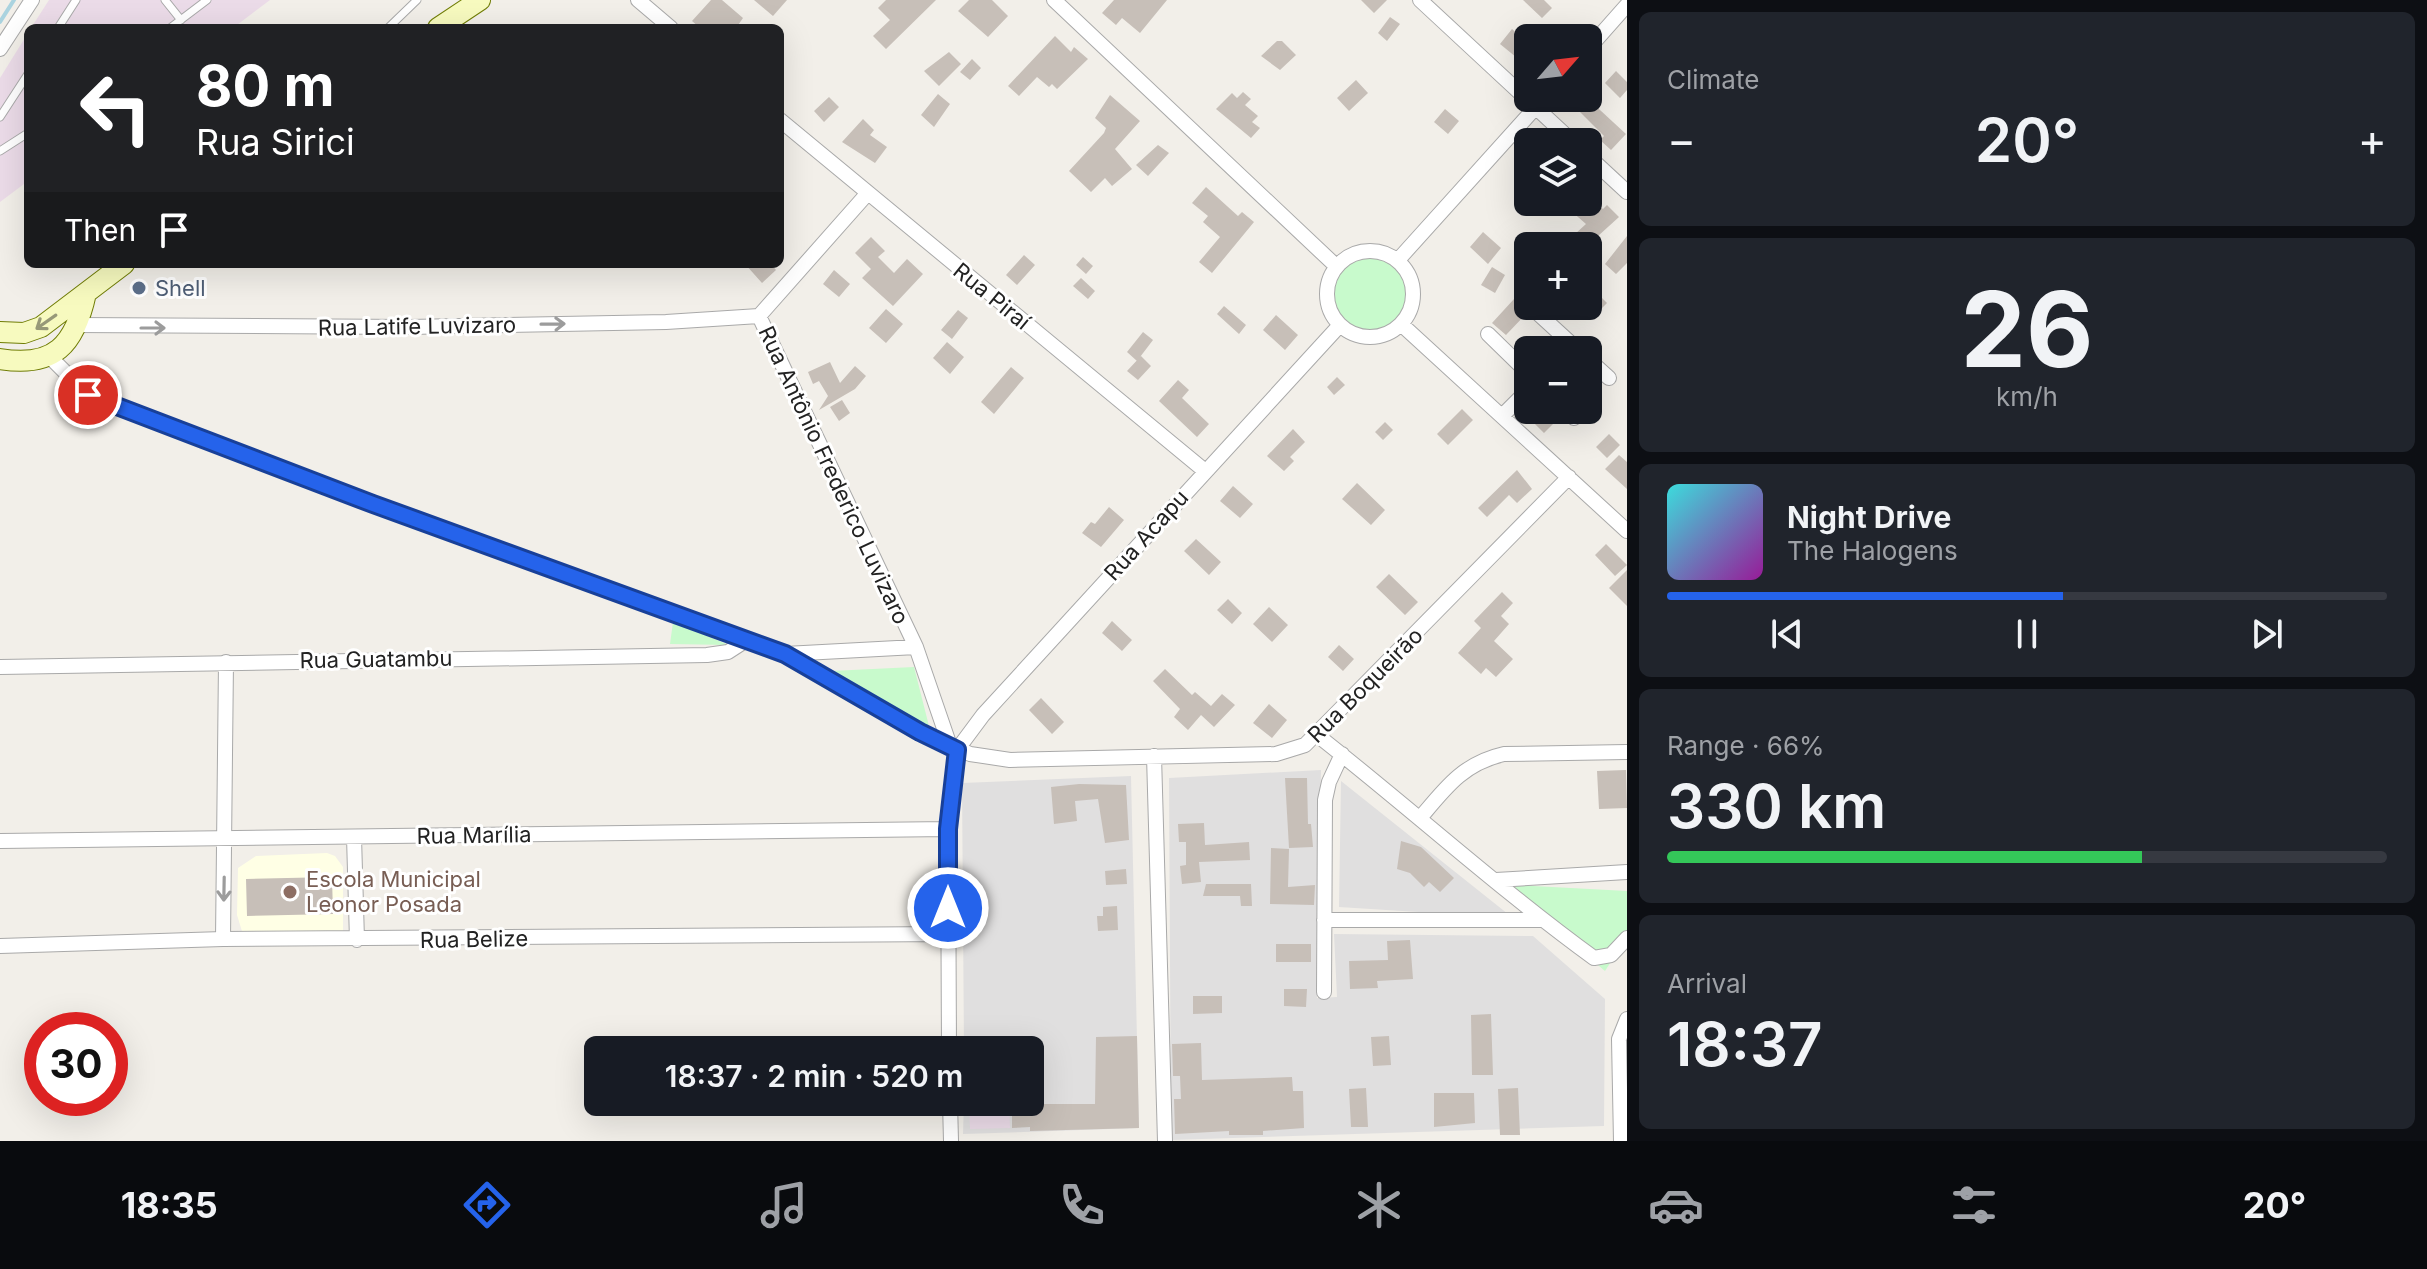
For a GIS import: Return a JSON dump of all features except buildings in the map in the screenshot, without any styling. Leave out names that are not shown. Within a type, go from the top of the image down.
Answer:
[{"type":"main road","points":[[444,24],[480,0]]},
{"type":"main road","points":[[0,332],[33,331],[119,268]]},
{"type":"main road","points":[[0,359],[31,363],[51,358],[75,325],[86,293]]},
{"type":"street","points":[[0,49],[32,0]]},
{"type":"street","points":[[638,0],[666,24]]},
{"type":"street","points":[[1054,0],[1336,266]]},
{"type":"street","points":[[1420,0],[1514,81]]},
{"type":"street","points":[[1602,33],[1627,5]]},
{"type":"street","points":[[1398,260],[1532,112]]},
{"type":"street","points":[[1548,112],[1561,128]]},
{"type":"street","name":"Rua Piraí","points":[[784,123],[1205,471]]},
{"type":"street","points":[[1602,169],[1627,192]]},
{"type":"street","name":"Rua Antônio Frederico Luvizaro","points":[[867,194],[759,316],[916,647],[953,746]]},
{"type":"street","points":[[1372,250],[1398,260],[1407,271],[1413,299],[1401,324],[1377,337],[1350,333],[1340,325],[1327,302],[1329,277],[1336,266],[1346,257],[1372,250]]},
{"type":"street","name":"Rua Latife Luvizaro","points":[[75,325],[409,327],[666,322],[759,316]]},
{"type":"street","points":[[1544,320],[1560,336]]},
{"type":"street","points":[[1401,324],[1627,531]]},
{"type":"street","name":"Rua Acapu","points":[[953,746],[1340,325]]},
{"type":"street","points":[[1488,334],[1514,359]]},
{"type":"street","name":"Rua Boqueirão","points":[[51,358],[88,395],[373,504],[748,639],[785,654],[920,732],[953,746],[1010,760],[1276,754],[1305,745],[1569,477]]},
{"type":"street","points":[[1602,372],[1609,378]]},
{"type":"street","points":[[1502,416],[1514,404]]},
{"type":"street","name":"Rua Guatambu","points":[[0,667],[707,655],[728,652],[748,639]]},
{"type":"street","points":[[785,654],[916,647]]},
{"type":"street","points":[[223,939],[226,662]]},
{"type":"street","points":[[1317,735],[1421,817],[1542,920],[1594,958],[1611,955],[1627,938]]},
{"type":"street","points":[[949,1036],[948,829],[953,746]]},
{"type":"street","points":[[1421,817],[1460,773],[1487,758],[1504,754],[1627,752]]},
{"type":"street","points":[[1324,992],[1325,800],[1342,754]]},
{"type":"street","points":[[1154,756],[1165,1141]]},
{"type":"street","name":"Rua Marília","points":[[0,841],[948,829]]},
{"type":"street","points":[[354,837],[357,940]]},
{"type":"street","points":[[1496,880],[1627,872]]},
{"type":"street","points":[[1324,920],[1542,920]]},
{"type":"street","name":"Rua Belize","points":[[0,946],[223,939],[948,934]]},
{"type":"street","points":[[1621,1141],[1619,1039],[1627,1019]]},
{"type":"street","points":[[950,1116],[951,1141]]},
{"type":"lane","points":[[61,24],[76,0]]},
{"type":"lane","points":[[165,0],[181,20]]},
{"type":"lane","points":[[176,24],[207,0]]},
{"type":"lane","points":[[392,24],[417,0]]},
{"type":"lane","points":[[0,117],[24,80]]},
{"type":"lane","points":[[0,151],[24,136]]},
{"type":"shaded area","points":[[49,0],[270,0],[238,24],[34,24]]},
{"type":"shaded area","points":[[24,39],[24,184],[0,202],[0,78]]},
{"type":"shaded area","points":[[1321,770],[1317,998],[1337,997],[1334,934],[1533,936],[1605,999],[1604,1126],[1171,1140],[1169,778]]},
{"type":"shaded area","points":[[1131,776],[1139,1128],[963,1134],[964,1116],[1044,1116],[1044,1036],[964,1036],[962,783]]},
{"type":"shaded area","points":[[1341,781],[1513,918],[1339,907]]},
{"type":"shaded area","name":"Escola Municipal Leonor Posada","points":[[327,853],[335,856],[343,867],[343,938],[245,941],[237,915],[238,868],[256,856]]},
{"type":"shaded area","points":[[970,1116],[1010,1116],[1010,1128],[970,1129]]},
{"type":"green space","points":[[1370,256],[1384,259],[1396,267],[1404,279],[1407,293],[1404,307],[1396,319],[1384,327],[1370,330],[1356,327],[1344,319],[1336,307],[1333,293],[1336,279],[1344,267],[1356,259]]},
{"type":"green space","points":[[673,622],[729,645],[670,644]]},
{"type":"green space","points":[[914,667],[930,730],[831,671]]},
{"type":"green space","points":[[1516,885],[1627,891],[1627,937],[1605,971],[1513,894]]},
{"type":"waterway","points":[[0,22],[14,0]]},
{"type":"place","name":"Shell","points":[[139,288]]},
{"type":"place","name":"Escola Municipal Leonor Posada","points":[[290,892]]},
{"type":"route","points":[[88,395],[373,504],[748,639],[785,654],[920,732],[949,743],[957,750],[948,829],[948,908]]}]
